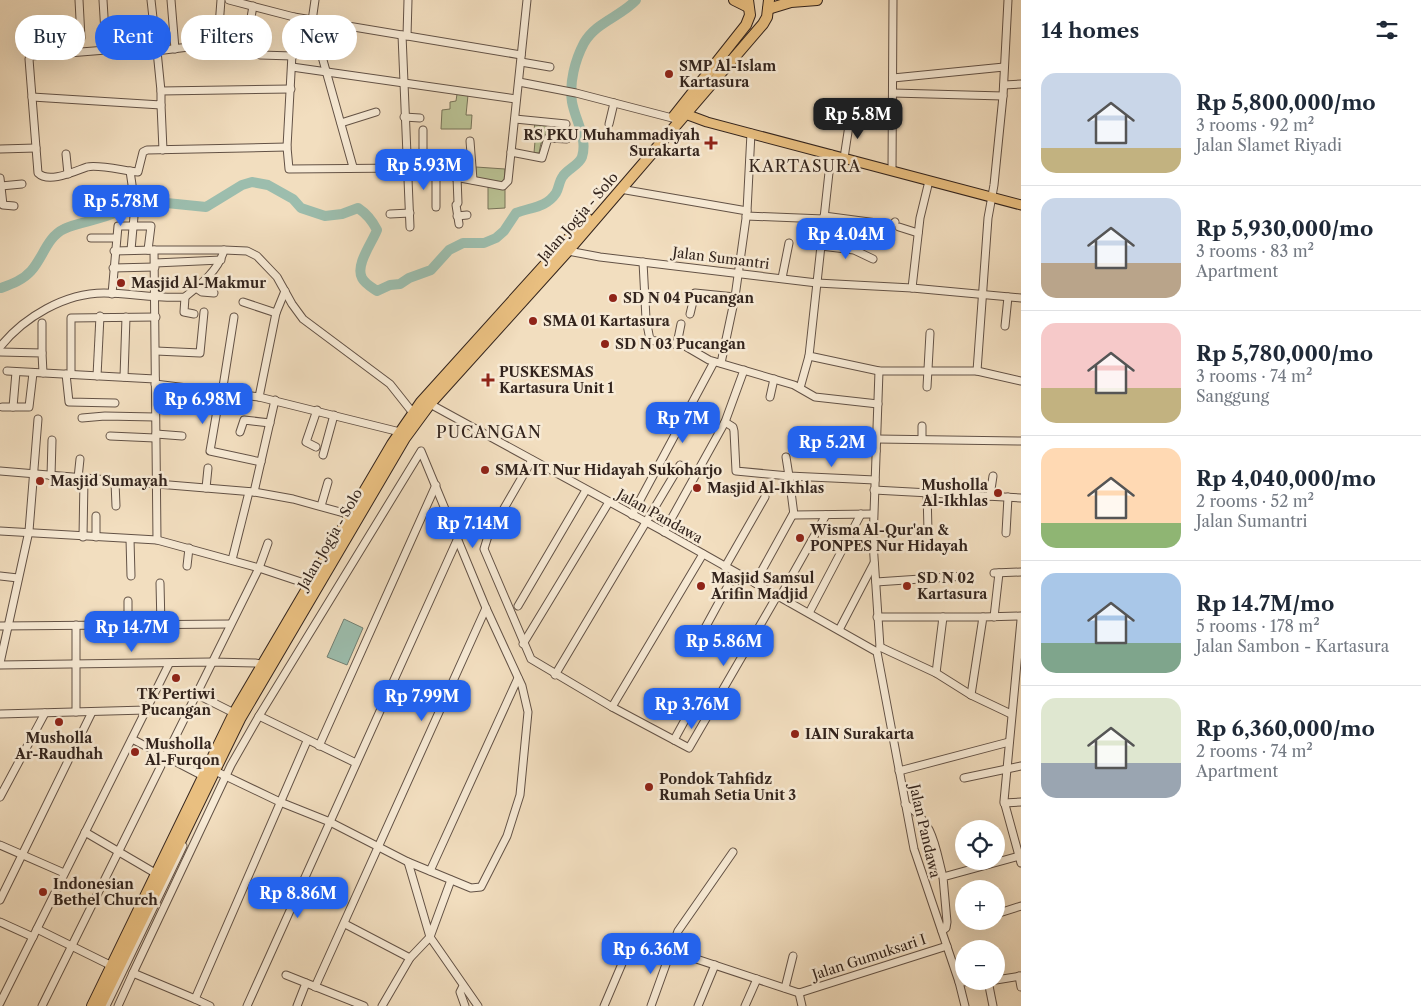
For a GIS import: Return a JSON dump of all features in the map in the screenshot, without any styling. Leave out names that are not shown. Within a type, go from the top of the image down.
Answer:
[{"type":"highway","points":[[734,0],[749,6],[758,14],[768,7],[791,2],[817,0]]},
{"type":"highway","points":[[678,116],[740,36],[749,20],[749,6]]},
{"type":"highway","points":[[658,139],[763,24],[767,17],[768,7]]},
{"type":"highway","name":"Jalan Jogja - Solo","points":[[92,1006],[155,873],[266,665],[402,435],[413,413],[568,251],[620,189],[658,139]]},
{"type":"highway","name":"Jalan Jogja - Solo","points":[[313,586],[350,516],[402,435],[658,139]]},
{"type":"highway","name":"Jalan Jogja - Solo","points":[[100,1006],[207,790],[210,771],[234,712],[266,665]]},
{"type":"main road","points":[[678,116],[751,133],[1021,205]]},
{"type":"street","points":[[79,0],[80,15]]},
{"type":"street","points":[[103,0],[104,15]]},
{"type":"street","points":[[151,0],[153,15]]},
{"type":"street","points":[[171,0],[175,49]]},
{"type":"street","points":[[171,49],[210,45],[217,42],[220,0]]},
{"type":"street","points":[[229,0],[287,15]]},
{"type":"street","points":[[313,15],[315,0]]},
{"type":"street","points":[[408,0],[403,83],[410,227]]},
{"type":"street","points":[[292,60],[287,147],[287,166],[290,169],[407,168],[457,178],[506,184],[515,119],[527,0]]},
{"type":"street","points":[[892,170],[894,0]]},
{"type":"street","points":[[977,371],[991,197],[1004,85],[1008,0]]},
{"type":"street","points":[[357,28],[521,58],[550,66]]},
{"type":"street","points":[[95,51],[31,55],[29,59],[36,148],[40,174],[47,177],[68,174],[90,166],[139,172],[144,151],[287,147]]},
{"type":"street","points":[[159,60],[163,150]]},
{"type":"street","points":[[323,60],[353,167]]},
{"type":"street","points":[[292,67],[516,99]]},
{"type":"street","points":[[893,78],[1004,68]]},
{"type":"street","points":[[519,82],[678,116]]},
{"type":"street","points":[[1004,85],[1021,84]]},
{"type":"street","points":[[161,90],[291,89]]},
{"type":"street","points":[[893,93],[1003,96]]},
{"type":"street","points":[[32,97],[161,105]]},
{"type":"street","points":[[609,124],[614,103]]},
{"type":"street","points":[[341,123],[376,112]]},
{"type":"street","points":[[865,114],[892,114]]},
{"type":"street","points":[[404,117],[420,118]]},
{"type":"street","points":[[515,119],[566,124]]},
{"type":"street","points":[[844,158],[850,119]]},
{"type":"street","points":[[422,130],[423,171]]},
{"type":"street","points":[[632,514],[718,363],[735,297],[739,273],[746,213],[751,133]]},
{"type":"street","points":[[511,152],[542,158],[548,138],[567,139]]},
{"type":"street","points":[[470,141],[473,180]]},
{"type":"street","points":[[0,149],[36,148]]},
{"type":"street","points":[[66,154],[68,174]]},
{"type":"street","points":[[800,388],[809,356],[831,154]]},
{"type":"street","points":[[130,172],[135,205],[131,250]]},
{"type":"street","points":[[436,174],[436,207]]},
{"type":"street","points":[[457,178],[458,220],[467,215]]},
{"type":"street","points":[[912,288],[918,233],[929,181]]},
{"type":"street","points":[[14,206],[3,205],[0,182],[22,184]]},
{"type":"street","points":[[620,189],[746,213],[824,217],[897,224],[918,233]]},
{"type":"street","points":[[390,214],[410,213]]},
{"type":"street","points":[[112,294],[114,251],[118,226],[151,226],[151,250],[155,265],[155,485],[157,540]]},
{"type":"street","points":[[91,238],[116,238]]},
{"type":"street","points":[[782,278],[789,244]]},
{"type":"street","points":[[821,246],[854,250],[872,259]]},
{"type":"street","points":[[0,347],[34,315],[79,297],[95,293],[185,297],[196,288],[221,260],[224,250]]},
{"type":"street","points":[[114,251],[244,250],[257,256],[275,275],[303,320],[390,384],[413,413]]},
{"type":"street","name":"Jalan Sumantri","points":[[568,251],[817,283],[912,288],[1021,298]]},
{"type":"street","points":[[113,268],[221,260]]},
{"type":"street","points":[[643,262],[649,339],[677,344],[695,350],[718,363],[774,379],[816,396],[878,404]]},
{"type":"street","points":[[196,288],[202,292],[214,292]]},
{"type":"street","points":[[259,397],[276,313],[285,291]]},
{"type":"street","points":[[690,314],[695,293],[735,297]]},
{"type":"street","points":[[185,297],[184,312],[194,314]]},
{"type":"street","points":[[1006,326],[1008,297]]},
{"type":"street","points":[[243,302],[276,313]]},
{"type":"street","points":[[156,351],[200,354],[204,312]]},
{"type":"street","points":[[116,403],[69,402],[68,374],[71,318],[100,316],[156,318]]},
{"type":"street","points":[[98,376],[100,316]]},
{"type":"street","points":[[124,377],[126,317]]},
{"type":"street","points":[[234,317],[210,451],[261,462]]},
{"type":"street","points":[[42,323],[43,373]]},
{"type":"street","points":[[677,344],[681,324]]},
{"type":"street","points":[[927,387],[930,333]]},
{"type":"street","points":[[0,352],[42,353]]},
{"type":"street","points":[[809,356],[879,371],[977,371],[1021,381]]},
{"type":"street","points":[[664,532],[726,422],[744,370]]},
{"type":"street","points":[[879,371],[873,514],[879,649],[936,673],[971,696],[1011,714]]},
{"type":"street","points":[[7,372],[124,377],[221,393],[259,397],[317,410],[402,435],[401,452],[210,771]]},
{"type":"street","points":[[13,407],[16,372]]},
{"type":"street","points":[[2,407],[29,407],[33,373]]},
{"type":"street","points":[[770,398],[774,379]]},
{"type":"street","points":[[232,560],[261,462],[275,400]]},
{"type":"street","name":"Jalan Pandawa","points":[[430,404],[839,630],[879,649],[899,771],[916,857],[955,970]]},
{"type":"street","points":[[316,447],[306,442],[317,410]]},
{"type":"street","points":[[324,455],[334,415]]},
{"type":"street","points":[[82,418],[105,416],[155,417]]},
{"type":"street","points":[[38,420],[29,531],[4,626],[0,664],[169,664],[211,662],[266,665]]},
{"type":"street","points":[[240,432],[244,420],[270,423]]},
{"type":"street","points":[[726,422],[734,428],[737,472],[875,480]]},
{"type":"street","points":[[922,426],[922,439]]},
{"type":"street","points":[[110,436],[182,436]]},
{"type":"street","points":[[877,439],[1021,441]]},
{"type":"street","points":[[51,476],[52,440]]},
{"type":"street","points":[[846,451],[876,451]]},
{"type":"street","points":[[118,1006],[226,777],[247,734],[419,452],[422,453],[486,608],[518,678],[528,712],[521,791],[507,836],[481,887],[475,889],[408,862],[330,822],[280,802],[226,777],[165,755],[132,739]]},
{"type":"street","points":[[755,583],[793,514],[786,457]]},
{"type":"street","points":[[80,458],[83,536]]},
{"type":"street","points":[[532,460],[483,546],[531,659],[555,675],[689,748],[826,515]]},
{"type":"street","points":[[555,675],[680,466]]},
{"type":"street","points":[[206,488],[208,468]]},
{"type":"street","points":[[0,471],[252,492],[321,506],[350,516]]},
{"type":"street","points":[[990,496],[994,476]]},
{"type":"street","points":[[115,482],[116,506]]},
{"type":"street","points":[[321,506],[328,482]]},
{"type":"street","points":[[319,746],[436,485]]},
{"type":"street","points":[[518,606],[586,490]]},
{"type":"street","points":[[874,490],[1021,498]]},
{"type":"street","points":[[926,492],[928,531]]},
{"type":"street","points":[[725,567],[765,497]]},
{"type":"street","points":[[1006,533],[1008,497]]},
{"type":"street","points":[[523,644],[609,502]]},
{"type":"street","points":[[793,514],[873,514]]},
{"type":"street","points":[[809,613],[861,514]]},
{"type":"street","points":[[96,516],[96,537]]},
{"type":"street","points":[[0,531],[29,531],[157,540],[232,560],[313,586]]},
{"type":"street","points":[[247,1006],[458,538]]},
{"type":"street","points":[[130,539],[131,576]]},
{"type":"street","points":[[42,1006],[259,568],[268,543]]},
{"type":"street","points":[[188,566],[190,548]]},
{"type":"street","points":[[612,707],[703,554]]},
{"type":"street","points":[[839,630],[874,563]]},
{"type":"street","points":[[705,628],[735,572]]},
{"type":"street","points":[[994,617],[997,573],[1021,572]]},
{"type":"street","points":[[0,576],[18,578]]},
{"type":"street","points":[[876,582],[965,576]]},
{"type":"street","points":[[160,583],[161,626]]},
{"type":"street","points":[[128,602],[128,625]]},
{"type":"street","points":[[315,987],[345,924],[377,845],[486,608]]},
{"type":"street","points":[[878,617],[1021,616]]},
{"type":"street","points":[[936,673],[943,617]]},
{"type":"street","points":[[971,696],[983,617]]},
{"type":"street","points":[[943,877],[1020,859],[1019,846],[1004,803],[1011,714],[1018,678],[1021,620]]},
{"type":"street","points":[[4,626],[230,624]]},
{"type":"street","points":[[76,625],[76,712]]},
{"type":"street","points":[[0,1003],[169,664]]},
{"type":"street","points":[[430,871],[518,678]]},
{"type":"street","points":[[196,694],[234,712]]},
{"type":"street","points":[[674,740],[691,708]]},
{"type":"street","points":[[0,714],[146,710]]},
{"type":"street","points":[[0,900],[3,887],[22,855],[92,712]]},
{"type":"street","points":[[0,797],[45,713]]},
{"type":"street","points":[[259,716],[307,741],[356,763]]},
{"type":"street","points":[[195,1000],[307,741]]},
{"type":"street","points":[[899,771],[1009,742]]},
{"type":"street","points":[[964,778],[1021,766]]},
{"type":"street","points":[[106,1006],[207,790]]},
{"type":"street","points":[[1004,803],[1021,802]]},
{"type":"street","points":[[905,804],[919,814],[928,825],[943,877],[947,922],[946,928],[942,930]]},
{"type":"street","points":[[85,832],[155,873]]},
{"type":"street","points":[[0,845],[64,873]]},
{"type":"street","points":[[651,1006],[678,931],[733,852]]},
{"type":"street","points":[[408,862],[430,937],[478,1006]]},
{"type":"street","points":[[382,1006],[410,958],[430,937],[451,880]]},
{"type":"street","points":[[1005,911],[1021,906]]},
{"type":"street","points":[[0,922],[33,937]]},
{"type":"street","points":[[345,924],[410,958]]},
{"type":"street","points":[[37,929],[112,966]]},
{"type":"street","points":[[604,1006],[633,938],[799,993],[802,1006]]},
{"type":"street","name":"Jalan Gumuksari I","points":[[799,993],[947,946]]},
{"type":"street","points":[[785,988],[793,956]]},
{"type":"street","points":[[698,1006],[715,965]]},
{"type":"street","points":[[134,973],[210,1006]]},
{"type":"street","points":[[286,975],[364,1006]]},
{"type":"street","points":[[1005,978],[1020,976],[1021,987]]},
{"type":"street","points":[[745,1006],[757,979]]},
{"type":"street","points":[[297,1006],[306,983]]},
{"type":"street","points":[[464,986],[460,992],[465,1006]]},
{"type":"street","name":"Jalan Pandawa","points":[[961,990],[965,1006]]},
{"type":"street","points":[[989,990],[993,1006]]},
{"type":"shaded area","points":[[457,94],[468,95],[466,115],[472,115],[471,129],[441,129],[442,110],[450,109],[450,102],[456,101]]},
{"type":"shaded area","points":[[535,121],[547,123],[545,143],[541,143],[539,153],[534,153]]},
{"type":"shaded area","points":[[476,167],[505,169],[504,182],[476,179]]},
{"type":"shaded area","points":[[488,187],[505,188],[505,208],[488,209]]},
{"type":"shaded area","points":[[344,619],[363,628],[347,665],[327,657]]},
{"type":"waterway","points":[[1,288],[28,274],[49,242],[58,233],[73,225],[114,213],[129,202],[134,193],[145,192],[147,201],[206,207],[242,185],[252,182],[268,185],[293,199],[301,208],[325,216],[342,214],[358,208],[364,213],[377,230],[362,261],[360,273],[365,282],[377,291],[390,285],[400,284],[409,278],[431,270],[449,250],[463,243],[484,243],[496,238],[504,231],[516,213],[548,202],[556,193],[562,178],[582,157],[582,136],[571,95],[575,64],[589,36],[636,0]]},
{"type":"place","name":"SMP Al-Islam Kartasura","points":[[669,74]]},
{"type":"place","name":"RS PKU Muhammadiyah Surakarta","points":[[711,143]]},
{"type":"place","name":"Masjid Al-Makmur","points":[[121,283]]},
{"type":"place","name":"SD N 04 Pucangan","points":[[613,298]]},
{"type":"place","name":"SMA 01 Kartasura","points":[[533,321]]},
{"type":"place","name":"SD N 03 Pucangan","points":[[605,344]]},
{"type":"place","name":"PUSKESMAS Kartasura Unit 1","points":[[488,380]]},
{"type":"place","name":"SMA IT Nur Hidayah Sukoharjo","points":[[485,470]]},
{"type":"place","name":"Masjid Sumayah","points":[[40,481]]},
{"type":"place","name":"Masjid Al-Ikhlas","points":[[697,488]]},
{"type":"place","name":"Musholla Al-Ikhlas","points":[[998,493]]},
{"type":"place","name":"Wisma Al-Qur'an & PONPES Nur Hidayah","points":[[800,538]]},
{"type":"place","name":"Masjid Samsul Arifin Madjid","points":[[701,586]]},
{"type":"place","name":"SD N 02 Kartasura","points":[[907,586]]},
{"type":"place","name":"TK Pertiwi Pucangan","points":[[176,678]]},
{"type":"place","name":"Musholla Ar-Raudhah","points":[[59,722]]},
{"type":"place","name":"IAIN Surakarta","points":[[795,734]]},
{"type":"place","name":"Musholla Al-Furqon","points":[[135,752]]},
{"type":"place","name":"Pondok Tahfidz Rumah Setia Unit 3","points":[[649,787]]},
{"type":"place","name":"Indonesian Bethel Church","points":[[43,892]]},
{"type":"district","name":"KARTASURA","points":[[805,166]]},
{"type":"district","name":"PUCANGAN","points":[[489,432]]}]
